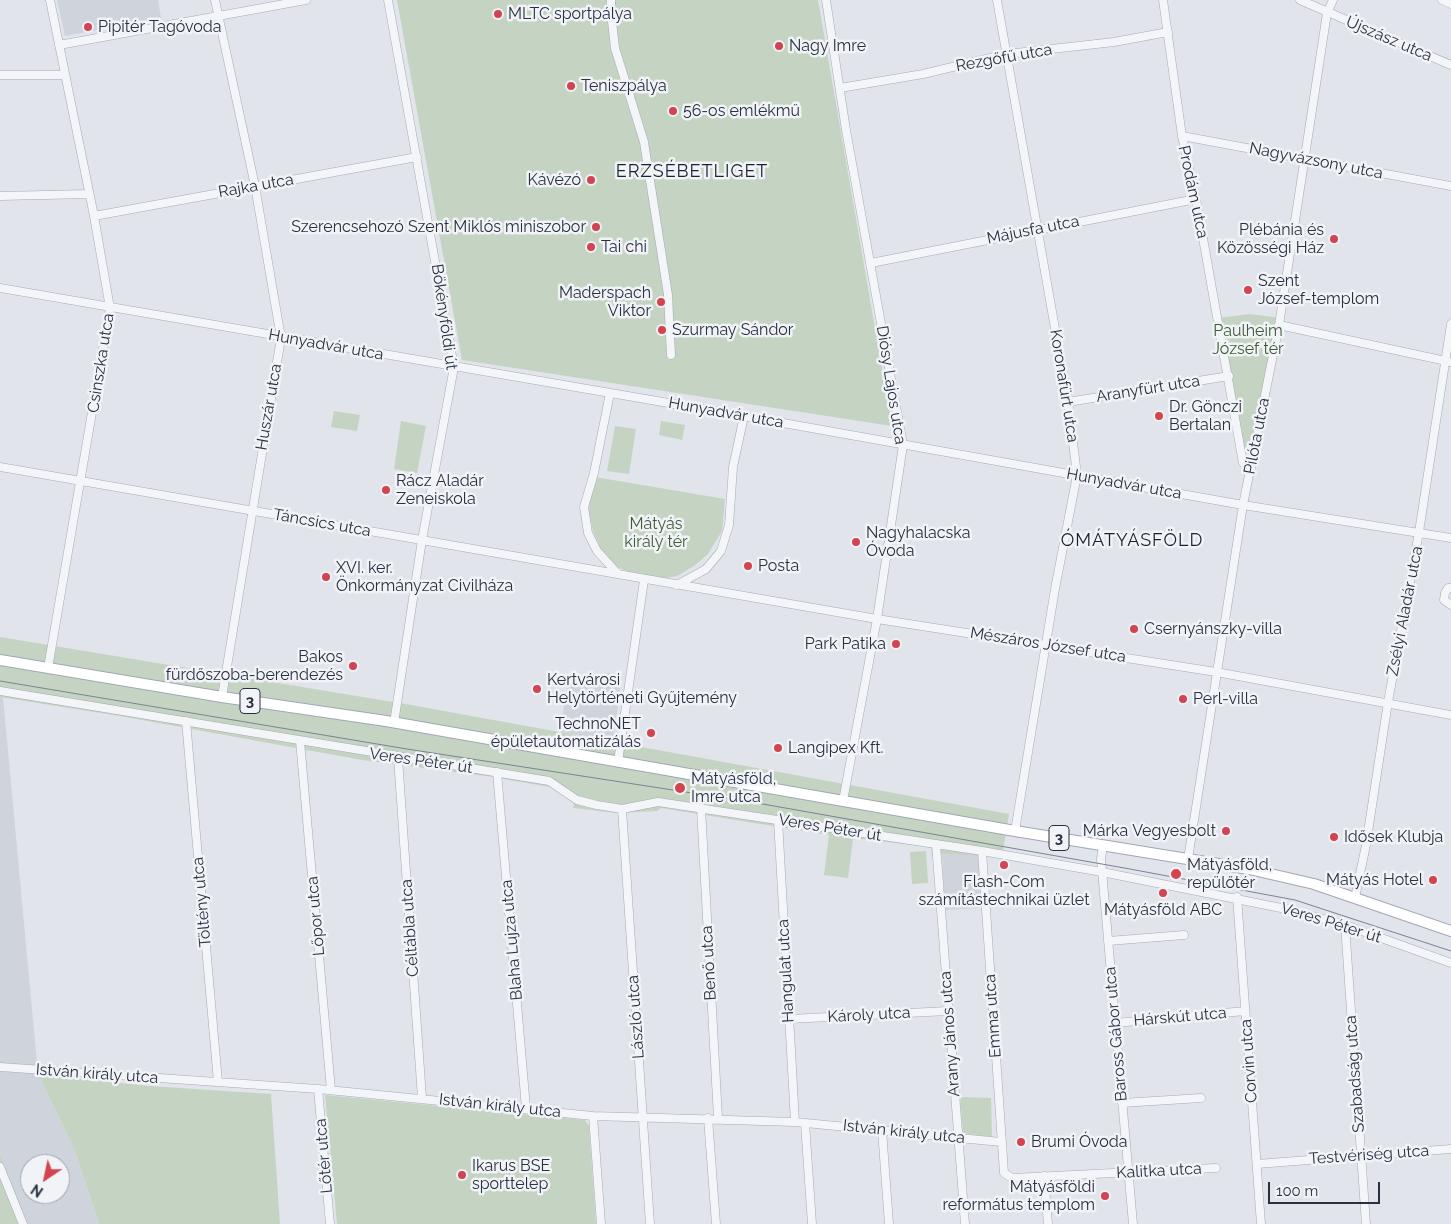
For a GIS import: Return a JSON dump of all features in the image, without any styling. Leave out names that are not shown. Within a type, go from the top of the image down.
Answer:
[{"type":"main road","name":"Veres Péter út","points":[[0,660],[394,723],[1285,877],[1355,898],[1451,931]]},
{"type":"street","name":"Csinszka utca","points":[[48,668],[82,480],[110,308],[94,216],[50,0]]},
{"type":"street","name":"Huszár utca","points":[[215,0],[255,186],[281,338],[222,697]]},
{"type":"street","points":[[59,45],[306,0]]},
{"type":"street","name":"Bökényföldi út","points":[[388,0],[454,367],[422,540],[394,723]]},
{"type":"street","points":[[611,0],[610,12],[615,48],[644,142],[668,295],[672,355]]},
{"type":"street","name":"Diósy Lajos utca","points":[[826,0],[903,445],[877,619],[843,801]]},
{"type":"street","name":"Koronafürt utca","points":[[997,0],[1068,402],[1077,475],[1046,644],[1015,831]]},
{"type":"street","name":"Prodám utca","points":[[1163,0],[1182,136],[1196,199],[1243,462],[1250,469]]},
{"type":"street","name":"Újszász utca","points":[[1300,0],[1451,66]]},
{"type":"street","name":"Újszász utca","points":[[1327,12],[1333,0]]},
{"type":"street","points":[[1442,0],[1451,4]]},
{"type":"street","name":"Pilóta utca","points":[[1188,859],[1243,505],[1279,325],[1327,12]]},
{"type":"street","name":"Rezgőfű utca","points":[[840,88],[923,74],[1007,54],[1114,42],[1168,32]]},
{"type":"street","points":[[0,75],[65,75]]},
{"type":"street","name":"Nagyvázsony utca","points":[[1182,136],[1451,186]]},
{"type":"street","name":"Rajka utca","points":[[94,216],[417,157]]},
{"type":"street","points":[[0,196],[89,194]]},
{"type":"street","name":"Májusfa utca","points":[[871,263],[1038,228],[1196,199]]},
{"type":"street","name":"Hunyadvár utca","points":[[0,288],[281,338],[744,416],[1243,505],[1451,538]]},
{"type":"street","name":"Zsélyi Aladár utca","points":[[1355,898],[1360,882],[1388,702],[1420,532],[1448,361],[1451,324]]},
{"type":"street","points":[[1279,325],[1448,361]]},
{"type":"street","name":"Aranyfürt utca","points":[[1068,402],[1229,376]]},
{"type":"street","points":[[610,393],[594,472],[584,506],[588,533],[597,550],[618,574]]},
{"type":"street","points":[[677,585],[706,569],[720,551],[729,526],[733,467],[744,416]]},
{"type":"street","name":"Táncsics utca","points":[[0,467],[644,580]]},
{"type":"street","points":[[618,762],[644,580]]},
{"type":"street","name":"Mészáros József utca","points":[[644,580],[877,619],[1216,672],[1451,715]]},
{"type":"street","points":[[1451,588],[1448,588],[1445,593],[1444,600],[1451,605]]},
{"type":"street","name":"Veres Péter út","points":[[0,691],[398,758],[549,781],[577,800],[622,810],[658,802],[701,808],[982,851],[1237,897],[1345,925],[1451,963]]},
{"type":"street","name":"Töltény utca","points":[[186,721],[218,1082]]},
{"type":"street","name":"Lőpor utca","points":[[300,741],[331,1090]]},
{"type":"street","name":"Céltábla utca","points":[[398,758],[422,1098]]},
{"type":"street","name":"Blaha Lujza utca","points":[[497,772],[526,1108]]},
{"type":"street","name":"Benő utca","points":[[701,808],[718,1118]]},
{"type":"street","name":"László utca","points":[[622,810],[650,1224]]},
{"type":"street","name":"Hangulat utca","points":[[778,820],[795,1122]]},
{"type":"street","name":"Arany János utca","points":[[936,844],[965,1224]]},
{"type":"street","name":"Baross Gábor utca","points":[[1104,845],[1101,859],[1133,1224]]},
{"type":"street","name":"Emma utca","points":[[982,851],[1001,1142],[1004,1172],[1012,1178]]},
{"type":"street","name":"Corvin utca","points":[[1237,897],[1261,1224]]},
{"type":"street","name":"Szabadság utca","points":[[1345,925],[1366,1224]]},
{"type":"street","points":[[1108,940],[1184,935]]},
{"type":"street","name":"Károly utca","points":[[789,1019],[948,1011]]},
{"type":"street","name":"Hárskút utca","points":[[1116,1023],[1245,1012]]},
{"type":"street","name":"István király utca","points":[[0,1067],[331,1090],[593,1116],[718,1118],[795,1122],[1001,1142]]},
{"type":"street","name":"Lőtér utca","points":[[318,1089],[330,1224]]},
{"type":"street","points":[[1122,1103],[1201,1098]]},
{"type":"street","points":[[593,1116],[601,1224]]},
{"type":"street","points":[[708,1118],[716,1224]]},
{"type":"street","points":[[805,1123],[812,1224]]},
{"type":"street","points":[[882,1130],[889,1224]]},
{"type":"street","name":"Testvériség utca","points":[[1257,1164],[1451,1149]]},
{"type":"street","points":[[0,1167],[23,1224]]},
{"type":"street","name":"Kalitka utca","points":[[1012,1178],[1216,1168]]},
{"type":"street","points":[[1044,1176],[1048,1224]]},
{"type":"shaded area","name":"Pipitér Tagóvoda","points":[[57,0],[158,0],[161,18],[65,36]]},
{"type":"shaded area","points":[[607,673],[622,676],[613,742],[560,732],[568,681],[605,685]]},
{"type":"shaded area","points":[[0,697],[3,697],[38,1074],[75,1151],[99,1224],[28,1224],[0,1154]]},
{"type":"shaded area","points":[[942,855],[979,855],[980,908],[945,910]]},
{"type":"green space","points":[[397,0],[818,0],[892,426],[462,360]]},
{"type":"green space","name":"Paulheim József tér","points":[[1250,314],[1279,318],[1252,449],[1242,449],[1218,318]]},
{"type":"green space","points":[[334,411],[360,415],[357,431],[331,427]]},
{"type":"green space","points":[[401,421],[426,426],[417,473],[394,469]]},
{"type":"green space","points":[[661,421],[685,425],[682,440],[659,435]]},
{"type":"green space","points":[[615,426],[636,429],[629,474],[607,471]]},
{"type":"green space","name":"Mátyás király tér","points":[[595,477],[725,499],[722,531],[708,554],[694,566],[677,576],[660,579],[636,575],[617,567],[603,554],[593,531],[589,511],[590,492]]},
{"type":"green space","points":[[0,637],[411,705],[1009,814],[1002,857],[945,854],[932,856],[931,847],[843,837],[853,839],[848,878],[824,875],[829,835],[661,808],[657,811],[617,813],[573,808],[574,803],[556,788],[486,776],[362,760],[120,716],[0,697]]},
{"type":"green space","points":[[926,851],[928,883],[912,884],[910,852]]},
{"type":"green space","points":[[38,1074],[149,1086],[271,1094],[280,1224],[99,1224],[75,1151]]},
{"type":"green space","name":"Ikarus BSE sporttelep","points":[[325,1095],[585,1120],[589,1126],[596,1224],[337,1224]]},
{"type":"green space","points":[[960,1097],[991,1098],[992,1137],[963,1133]]},
{"type":"green space","points":[[0,1154],[28,1224],[0,1224]]},
{"type":"tram line","points":[[0,681],[407,749],[757,803],[1130,869],[1295,900],[1451,951]]},
{"type":"place","name":"MLTC sportpálya","points":[[498,14]]},
{"type":"place","name":"Pipitér Tagóvoda","points":[[88,27]]},
{"type":"place","name":"Nagy Imre","points":[[779,46]]},
{"type":"place","name":"Teniszpálya","points":[[571,86]]},
{"type":"place","name":"56-os emlékmű","points":[[673,111]]},
{"type":"place","name":"Kávézó","points":[[591,180]]},
{"type":"place","name":"Szerencsehozó Szent Miklós miniszobor","points":[[596,227]]},
{"type":"place","name":"Plébánia és Közösségi Ház","points":[[1334,239]]},
{"type":"place","name":"Tai chi","points":[[591,247]]},
{"type":"place","name":"Szent József-templom","points":[[1248,290]]},
{"type":"place","name":"Maderspach Viktor","points":[[661,302]]},
{"type":"place","name":"Szurmay Sándor","points":[[662,330]]},
{"type":"place","name":"Dr. Gönczi Bertalan","points":[[1159,416]]},
{"type":"place","name":"Rácz Aladár Zeneiskola","points":[[386,490]]},
{"type":"place","name":"Nagyhalacska Óvoda","points":[[856,542]]},
{"type":"place","name":"Posta","points":[[748,566]]},
{"type":"place","name":"XVI. ker. Önkormányzat Civilháza","points":[[326,577]]},
{"type":"place","name":"Csernyánszky-villa","points":[[1134,629]]},
{"type":"place","name":"Park Patika","points":[[896,644]]},
{"type":"place","name":"Bakos fürdőszoba-berendezés","points":[[353,666]]},
{"type":"place","name":"Kertvárosi Helytörténeti Gyűjtemény","points":[[537,689]]},
{"type":"place","name":"Perl-villa","points":[[1183,699]]},
{"type":"place","name":"TechnoNET épületautomatizálás","points":[[651,733]]},
{"type":"place","name":"Langipex Kft.","points":[[778,748]]},
{"type":"place","name":"Mátyásföld, Imre utca","points":[[680,788]]},
{"type":"place","name":"Márka Vegyesbolt","points":[[1226,831]]},
{"type":"place","name":"Idősek Klubja","points":[[1334,837]]},
{"type":"place","name":"Flash-Com számítástechnikai üzlet","points":[[1004,865]]},
{"type":"place","name":"Mátyásföld, repülőtér","points":[[1176,874]]},
{"type":"place","name":"Mátyás Hotel","points":[[1433,880]]},
{"type":"place","name":"Mátyásföld ABC","points":[[1163,893]]},
{"type":"place","name":"Brumi Óvoda","points":[[1021,1142]]},
{"type":"place","name":"Ikarus BSE sporttelep","points":[[462,1175]]},
{"type":"place","name":"Mátyásföldi református templom","points":[[1105,1196]]},
{"type":"district","name":"ERZSÉBETLIGET","points":[[692,172]]},
{"type":"district","name":"ÓMÁTYÁSFÖLD","points":[[1132,541]]}]
